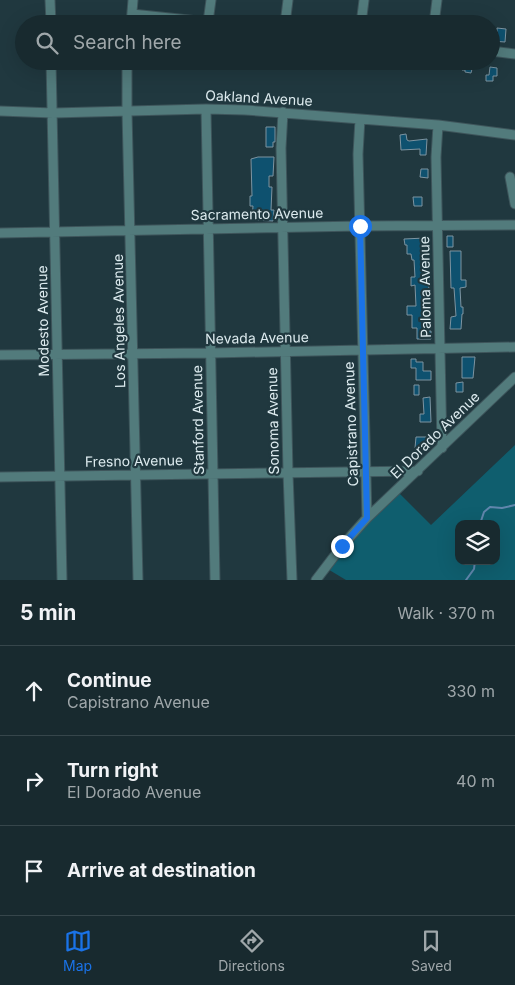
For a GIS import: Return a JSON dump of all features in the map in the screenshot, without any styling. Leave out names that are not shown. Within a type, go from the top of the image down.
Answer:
[{"type":"street","points":[[50,0],[51,15]]},
{"type":"street","points":[[131,15],[133,0]]},
{"type":"street","points":[[209,15],[211,0]]},
{"type":"street","points":[[286,15],[288,0]]},
{"type":"street","points":[[362,15],[364,0]]},
{"type":"street","points":[[435,15],[437,0]]},
{"type":"street","points":[[500,52],[515,53]]},
{"type":"street","name":"Modesto Avenue","points":[[51,70],[62,580]]},
{"type":"street","name":"Los Angeles Avenue","points":[[127,70],[138,580]]},
{"type":"street","name":"Oakland Avenue","points":[[0,111],[53,113],[206,109],[283,112],[438,125],[515,135]]},
{"type":"street","name":"Stanford Avenue","points":[[206,109],[215,580]]},
{"type":"street","name":"Sonoma Avenue","points":[[283,112],[281,148],[292,580]]},
{"type":"street","name":"Capistrano Avenue","points":[[360,119],[358,154],[367,518]]},
{"type":"street","name":"Paloma Avenue","points":[[438,125],[436,157],[442,448]]},
{"type":"street","points":[[510,177],[515,204]]},
{"type":"street","name":"Sacramento Avenue","points":[[0,233],[515,225]]},
{"type":"street","name":"Nevada Avenue","points":[[0,355],[515,347]]},
{"type":"street","name":"El Dorado Avenue","points":[[316,580],[342,546],[367,518],[515,377]]},
{"type":"street","name":"Fresno Avenue","points":[[0,477],[418,471]]},
{"type":"shaded area","points":[[515,445],[515,580],[346,580],[326,568],[340,550],[399,493],[431,525]]},
{"type":"building","points":[[500,28],[506,29],[505,42],[500,42]]},
{"type":"building","points":[[465,70],[472,70],[471,73],[465,72]]},
{"type":"building","points":[[490,70],[497,70],[497,76],[493,76],[493,81],[486,81],[486,75],[489,75]]},
{"type":"building","points":[[266,127],[275,127],[273,147],[266,147]]},
{"type":"building","points":[[406,134],[409,141],[427,139],[426,155],[420,155],[420,149],[401,150],[400,135]]},
{"type":"building","points":[[274,157],[273,176],[269,176],[269,187],[272,187],[271,210],[274,210],[273,221],[252,220],[253,206],[250,206],[250,196],[252,196],[251,159]]},
{"type":"building","points":[[421,169],[428,169],[428,178],[420,177]]},
{"type":"building","points":[[413,197],[422,197],[422,206],[414,206]]},
{"type":"building","points":[[447,236],[453,236],[453,247],[447,247]]},
{"type":"building","points":[[425,238],[426,253],[429,253],[429,266],[424,266],[424,278],[429,278],[428,331],[431,331],[431,339],[417,339],[417,328],[412,328],[412,315],[407,315],[407,306],[416,306],[415,285],[411,286],[411,277],[415,277],[414,260],[412,260],[411,254],[407,254],[407,245],[405,245],[404,239]]},
{"type":"building","points":[[450,251],[461,251],[461,280],[466,280],[466,287],[460,288],[461,307],[463,307],[461,329],[450,329],[451,317],[456,316],[454,288],[451,288]]},
{"type":"building","points":[[462,357],[475,357],[473,378],[462,378]]},
{"type":"building","points":[[411,359],[416,359],[416,362],[423,362],[423,371],[431,371],[431,380],[416,380],[416,368],[411,368]]},
{"type":"building","points":[[463,382],[463,392],[456,392],[456,383]]},
{"type":"building","points":[[414,385],[419,385],[419,395],[414,395]]},
{"type":"building","points":[[430,397],[431,422],[420,422],[420,414],[424,414],[423,398]]},
{"type":"building","points":[[416,437],[429,437],[428,449],[415,448]]},
{"type":"waterway","points":[[481,520],[484,512],[490,507],[502,508],[515,505]]},
{"type":"waterway","points":[[466,580],[474,569],[474,565]]},
{"type":"route","points":[[342,546],[367,518],[360,226]]}]
